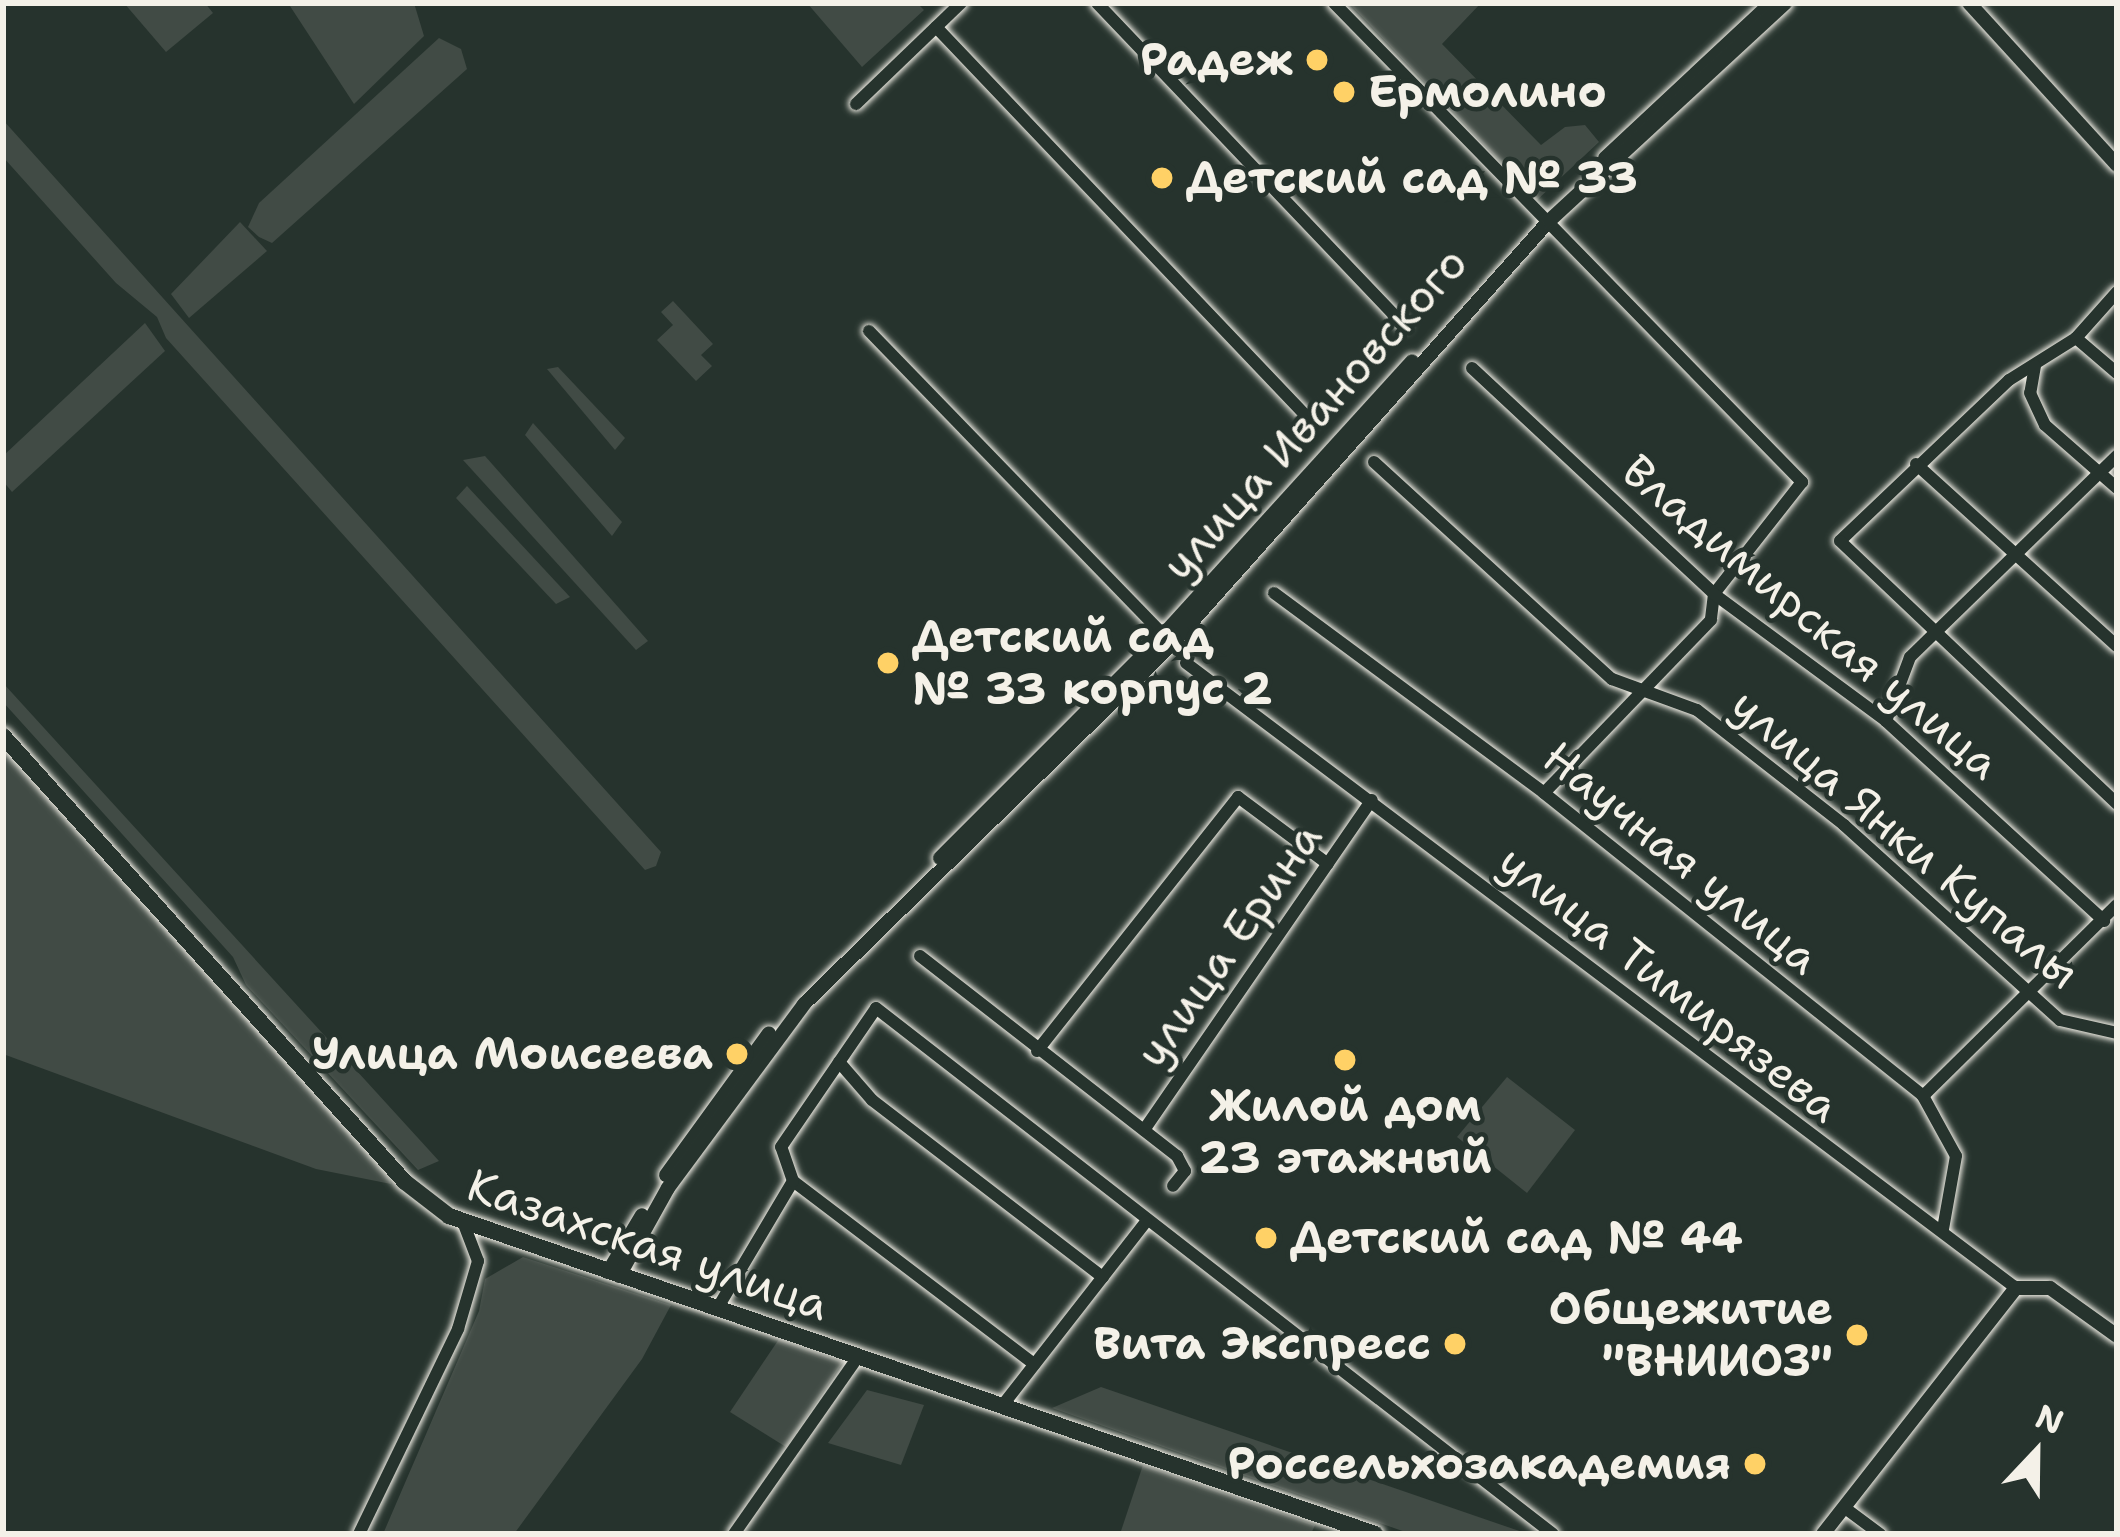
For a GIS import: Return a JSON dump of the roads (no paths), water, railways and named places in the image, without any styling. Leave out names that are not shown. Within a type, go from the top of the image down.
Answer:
[{"type":"main road","name":"Казахская улица","points":[[3,736],[405,1182],[464,1224],[1375,1534]]},
{"type":"street","points":[[856,104],[961,3]]},
{"type":"street","points":[[1097,3],[1404,325]]},
{"type":"street","points":[[1334,3],[1802,482],[1714,594],[1711,620],[1544,793]]},
{"type":"street","name":"улица Ивановского","points":[[614,1274],[668,1188],[804,1004],[1167,639],[1547,218],[1771,3]]},
{"type":"street","name":"улица Ивановского","points":[[1547,218],[1785,3]]},
{"type":"street","points":[[1969,3],[2117,166]]},
{"type":"street","points":[[936,27],[1310,420]]},
{"type":"street","points":[[2117,292],[2076,338],[2009,380],[1916,464],[1840,542],[2117,804]]},
{"type":"street","points":[[869,331],[1127,603],[1167,639]]},
{"type":"street","points":[[2076,338],[2117,373]]},
{"type":"street","points":[[2035,367],[2035,410],[2117,488]]},
{"type":"street","name":"Владимирская улица","points":[[1472,368],[1714,594],[1886,721],[2104,921]]},
{"type":"street","points":[[1886,721],[1910,656],[2117,456]]},
{"type":"street","name":"улица Янки Купалы","points":[[1374,462],[1612,679],[1697,710],[1844,825],[2060,1019],[2117,1033]]},
{"type":"street","points":[[1916,464],[2117,646]]},
{"type":"street","name":"Научная улица","points":[[1274,593],[1544,793],[1922,1096],[1957,1156],[1943,1229]]},
{"type":"street","name":"улица Тимирязева","points":[[1186,663],[1850,1168],[1943,1229],[2016,1288],[2050,1288],[2117,1336]]},
{"type":"street","points":[[1037,1051],[1238,797],[1328,864]]},
{"type":"street","name":"улица Ерина","points":[[1144,1130],[1372,800]]},
{"type":"street","points":[[1922,1096],[2024,991],[2117,905]]},
{"type":"street","points":[[920,956],[1183,1162],[1173,1186]]},
{"type":"street","points":[[1034,1364],[793,1181],[781,1148],[876,1007],[1146,1222],[1553,1534]]},
{"type":"street","points":[[839,1062],[872,1100],[1102,1277]]},
{"type":"street","points":[[717,1309],[793,1181]]},
{"type":"street","points":[[1003,1406],[1146,1222]]},
{"type":"street","points":[[359,1534],[458,1329],[478,1262],[464,1224]]},
{"type":"street","points":[[1822,1534],[2016,1288]]},
{"type":"street","points":[[734,1534],[858,1357]]},
{"type":"street","points":[[1845,1508],[1880,1534]]},
{"type":"place","name":"Радеж","points":[[1317,60]]},
{"type":"place","name":"Ермолино","points":[[1344,92]]},
{"type":"place","name":"Детский сад № 33","points":[[1162,178]]},
{"type":"place","name":"Детский сад № 33 корпус 2","points":[[888,663]]},
{"type":"place","name":"Улица Моисеева","points":[[737,1054]]},
{"type":"place","name":"Жилой дом 23 этажный","points":[[1345,1060]]},
{"type":"place","name":"Детский сад № 44","points":[[1266,1238]]},
{"type":"place","name":"Общежитие \"ВНИИОЗ\"","points":[[1857,1335]]},
{"type":"place","name":"Вита Экспресс","points":[[1455,1344]]},
{"type":"place","name":"Россельхозакадемия","points":[[1755,1464]]}]
